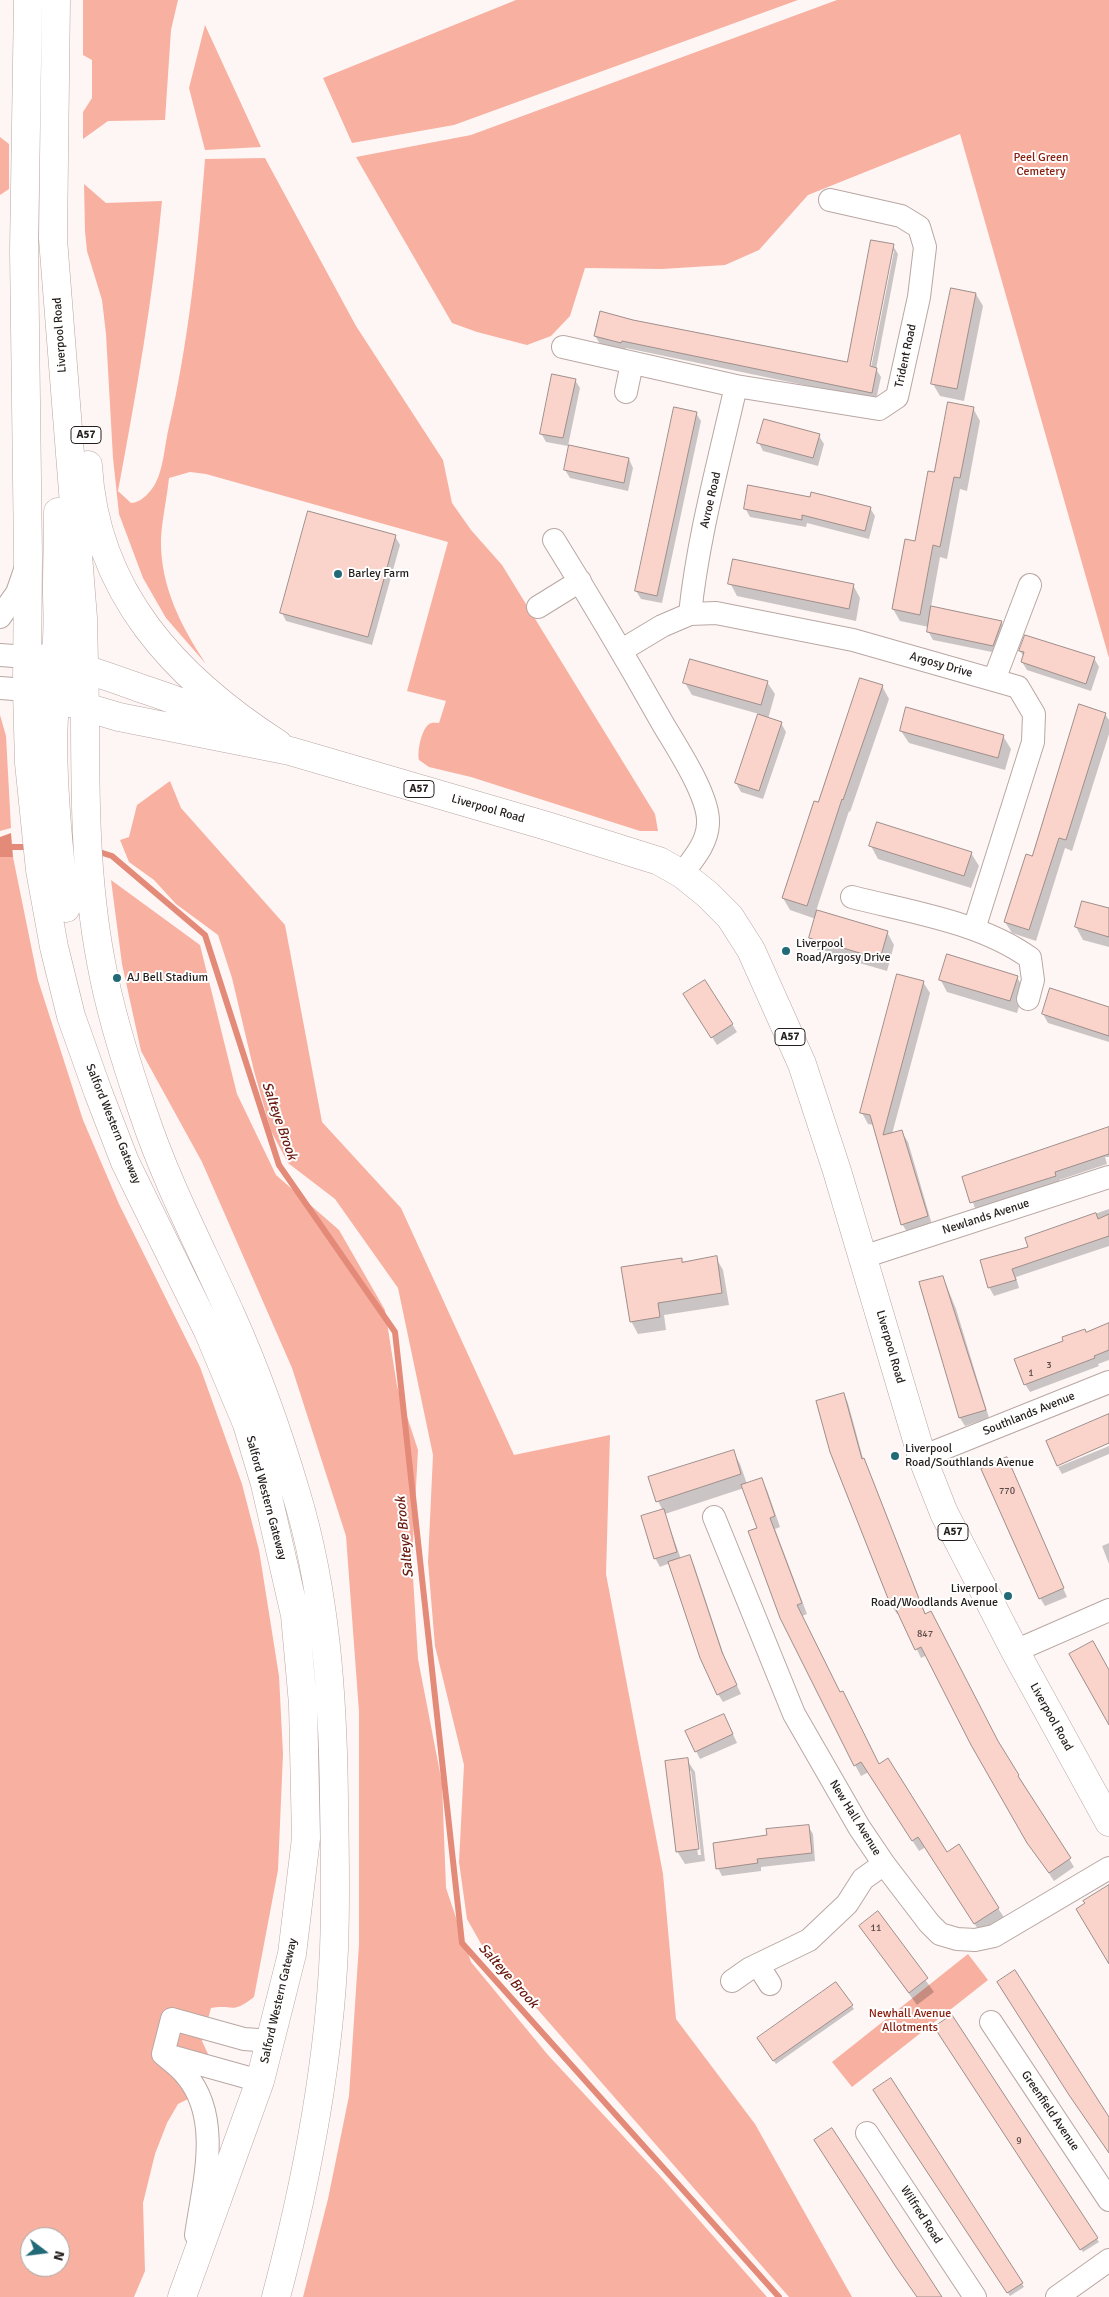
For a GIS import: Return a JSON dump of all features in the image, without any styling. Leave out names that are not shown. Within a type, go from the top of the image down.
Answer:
[{"type":"main road","points":[[27,690],[28,555],[24,250],[28,0]]},
{"type":"main road","name":"Liverpool Road","points":[[56,0],[53,239],[85,669],[85,708]]},
{"type":"main road","name":"A57","points":[[53,239],[70,286],[82,363],[88,474],[95,520],[105,553],[118,584],[143,624],[174,661],[210,695],[244,721],[290,751]]},
{"type":"main road","name":"A57","points":[[27,690],[46,679],[52,670],[54,660],[58,619],[58,507],[68,439]]},
{"type":"main road","name":"Liverpool Road","points":[[27,657],[54,660],[85,669],[205,711],[290,751]]},
{"type":"main road","points":[[46,822],[58,686],[68,672],[85,669]]},
{"type":"main road","name":"Liverpool Road","points":[[27,690],[56,697],[85,708],[194,733],[290,751],[547,826],[659,861],[682,874],[707,894],[730,917],[751,950],[802,1064],[863,1257],[922,1457],[947,1520],[1015,1651],[1109,1822]]},
{"type":"main road","name":"Salford Western Gateway","points":[[27,690],[46,822],[54,947],[71,1016],[125,1162],[208,1332],[247,1424],[266,1484],[295,1615],[303,1704],[306,1838],[292,1954],[260,2081],[186,2286]]},
{"type":"main road","points":[[85,708],[87,828],[90,877],[100,958],[109,1001],[144,1115],[170,1184],[233,1318],[268,1406],[297,1496],[318,1588],[330,1680],[334,1774],[334,1954],[321,2085],[314,2132],[293,2234],[276,2297]]},
{"type":"street","name":"Trident Road","points":[[563,347],[736,386],[879,409],[897,397],[919,297],[925,247],[919,227],[900,216],[830,200]]},
{"type":"street","points":[[626,392],[632,363]]},
{"type":"street","name":"Avroe Road","points":[[690,614],[692,589],[704,528],[736,386]]},
{"type":"street","points":[[554,540],[622,650],[691,772],[708,812],[706,837],[682,874]]},
{"type":"street","points":[[0,617],[17,593],[28,555]]},
{"type":"street","points":[[538,607],[580,581]]},
{"type":"street","points":[[994,680],[1030,585]]},
{"type":"street","name":"Argosy Drive","points":[[622,650],[662,626],[690,614],[716,613],[853,640],[1018,687],[1034,714],[1034,742],[974,929]]},
{"type":"street","points":[[0,655],[27,657]]},
{"type":"street","points":[[0,688],[27,690]]},
{"type":"street","points":[[852,897],[974,929],[1012,945],[1030,958],[1033,980],[1028,998]]},
{"type":"street","name":"Newlands Avenue","points":[[863,1257],[1109,1177]]},
{"type":"street","name":"Southlands Avenue","points":[[922,1457],[1109,1382]]},
{"type":"street","name":"New Hall Avenue","points":[[714,1517],[794,1714],[859,1827],[884,1864],[940,1934],[966,1940],[994,1936],[1109,1868]]},
{"type":"street","points":[[1015,1651],[1109,1610]]},
{"type":"street","points":[[732,1981],[758,1965],[809,1940],[847,1904],[863,1879],[884,1864]]},
{"type":"street","points":[[758,1965],[770,1984]]},
{"type":"street","points":[[163,2054],[172,2019],[244,2039],[271,2041]]},
{"type":"street","name":"Greenfield Avenue","points":[[991,2022],[1109,2200]]},
{"type":"street","points":[[163,2054],[260,2081]]},
{"type":"street","points":[[163,2054],[186,2075],[198,2094],[206,2123],[208,2155],[186,2286]]},
{"type":"street","name":"Wilfred Road","points":[[867,2133],[975,2297]]},
{"type":"street","points":[[1057,2297],[1109,2260]]},
{"type":"green space","points":[[83,0],[178,0],[171,30],[165,120],[108,121],[83,139],[83,112],[92,98],[92,60],[83,55]]},
{"type":"green space","points":[[516,0],[798,0],[454,125],[352,143],[323,78]]},
{"type":"green space","name":"Peel Green Cemetery","points":[[837,0],[1109,0],[1109,658],[960,134],[808,195],[759,250],[725,265],[662,269],[585,268],[570,316],[551,336],[527,345],[477,332],[452,323],[356,157],[471,135]]},
{"type":"green space","points":[[205,25],[261,147],[205,150],[189,88]]},
{"type":"green space","points":[[0,137],[9,144],[9,189],[0,195]]},
{"type":"green space","points":[[265,158],[356,326],[443,460],[452,503],[471,530],[502,565],[655,814],[658,831],[640,831],[471,777],[429,767],[419,760],[419,747],[423,732],[429,724],[439,723],[446,701],[407,691],[448,542],[206,474],[190,472],[169,478],[161,539],[162,556],[164,573],[174,605],[188,635],[206,664],[166,618],[143,578],[119,514],[113,458],[106,334],[102,300],[87,251],[84,184],[106,203],[162,201],[154,274],[118,491],[131,503],[142,499],[152,489],[162,464],[187,330],[196,261],[205,159]]},
{"type":"green space","points":[[0,715],[6,736],[11,828],[0,831]]},
{"type":"green space","points":[[170,781],[181,808],[285,925],[322,1122],[401,1208],[514,1455],[610,1435],[606,1574],[663,1874],[676,2019],[755,2124],[852,2297],[789,2297],[532,2003],[518,1993],[489,1958],[467,1919],[459,1862],[464,1765],[435,1646],[428,1562],[433,1455],[398,1288],[335,1199],[288,1163],[271,1131],[254,1071],[232,978],[218,935],[176,904],[154,880],[129,862],[120,840],[129,837],[137,805]]},
{"type":"green space","points":[[0,857],[13,857],[38,980],[83,1120],[119,1204],[200,1367],[242,1484],[259,1550],[279,1676],[283,1754],[278,1870],[254,1997],[241,2006],[211,2008],[202,2041],[208,2054],[198,2094],[178,2104],[167,2123],[155,2154],[143,2203],[145,2271],[134,2297],[0,2297]]},
{"type":"green space","points":[[111,880],[200,945],[237,1094],[276,1175],[339,1230],[385,1310],[397,1386],[418,1450],[412,1560],[418,1659],[442,1783],[446,1888],[471,1962],[548,2055],[662,2178],[767,2297],[303,2297],[328,2199],[349,2096],[359,1944],[359,1712],[346,1536],[292,1368],[202,1162],[141,1051],[122,964]]},
{"type":"green space","name":"Newhall Avenue Allotments","points":[[968,1954],[988,1980],[852,2087],[832,2062]]},
{"type":"shaded area","points":[[11,833],[13,857],[0,857],[0,837]]},
{"type":"building","points":[[871,240],[894,244],[870,366],[877,368],[872,393],[594,336],[600,311],[633,320],[847,362]]},
{"type":"building","points":[[951,288],[976,293],[957,389],[931,384]]},
{"type":"building","points":[[552,374],[576,379],[563,438],[540,434]]},
{"type":"building","points":[[948,402],[974,407],[960,478],[954,477],[940,547],[933,545],[920,615],[892,609],[905,539],[915,541],[928,471],[934,472]]},
{"type":"building","points":[[674,407],[697,412],[657,596],[635,591]]},
{"type":"building","points":[[764,419],[820,434],[813,458],[757,443]]},
{"type":"building","points":[[569,445],[629,458],[624,483],[564,470]]},
{"type":"building","points":[[748,485],[810,497],[811,492],[871,507],[865,531],[802,515],[802,520],[744,509]]},
{"type":"building","name":"Barley Farm","points":[[308,511],[396,535],[368,637],[280,613]]},
{"type":"building","points":[[733,559],[854,584],[849,609],[728,584]]},
{"type":"building","points":[[931,606],[1002,621],[993,646],[927,632]]},
{"type":"building","points":[[1025,635],[1095,657],[1086,684],[1021,662],[1024,652],[1019,651]]},
{"type":"building","points":[[690,659],[768,681],[761,705],[683,683]]},
{"type":"building","points":[[860,678],[883,685],[842,799],[807,906],[782,898],[814,801],[818,802]]},
{"type":"building","points":[[1079,704],[1106,713],[1066,840],[1059,838],[1029,930],[1004,922],[1026,854],[1032,856]]},
{"type":"building","points":[[906,707],[1004,735],[998,758],[900,731]]},
{"type":"building","points":[[758,714],[782,722],[759,791],[735,783]]},
{"type":"building","points":[[877,822],[972,852],[964,876],[869,846]]},
{"type":"building","points":[[1082,901],[1109,908],[1109,937],[1075,927]]},
{"type":"building","points":[[817,910],[888,931],[880,959],[809,938]]},
{"type":"building","points":[[947,954],[1018,976],[1010,1001],[939,980]]},
{"type":"building","points":[[897,974],[924,981],[883,1135],[902,1130],[928,1216],[901,1225],[870,1115],[860,1113]]},
{"type":"building","points":[[705,980],[733,1024],[711,1038],[683,994]]},
{"type":"building","points":[[1050,988],[1109,1007],[1109,1036],[1042,1014]]},
{"type":"building","points":[[1109,1127],[1109,1154],[1055,1172],[1056,1176],[970,1203],[962,1177]]},
{"type":"building","points":[[1096,1213],[1098,1219],[1109,1214],[1109,1236],[1012,1269],[1016,1280],[988,1288],[980,1260],[1028,1247],[1025,1238]]},
{"type":"building","points":[[717,1256],[722,1293],[658,1303],[660,1317],[630,1322],[621,1267],[682,1258],[682,1262]]},
{"type":"building","points":[[943,1276],[986,1410],[959,1418],[919,1282]]},
{"type":"building","points":[[1109,1323],[1109,1350],[1094,1356],[1095,1358],[1024,1385],[1014,1359],[1063,1341],[1062,1337],[1085,1329],[1086,1332]]},
{"type":"building","points":[[844,1393],[862,1459],[864,1458],[925,1614],[931,1611],[998,1741],[1018,1776],[1071,1858],[1049,1873],[1027,1843],[971,1745],[921,1647],[915,1650],[894,1605],[891,1606],[830,1452],[816,1401]]},
{"type":"building","points":[[1109,1414],[1109,1443],[1057,1466],[1046,1441]]},
{"type":"building","points":[[734,1450],[741,1474],[656,1502],[648,1477]]},
{"type":"building","points":[[1007,1457],[1064,1588],[1039,1599],[981,1469]]},
{"type":"building","points":[[762,1478],[775,1516],[770,1518],[802,1603],[797,1605],[840,1692],[843,1691],[879,1764],[888,1758],[947,1852],[959,1844],[999,1908],[974,1924],[918,1837],[912,1841],[861,1762],[854,1766],[780,1618],[748,1531],[757,1528],[741,1485]]},
{"type":"building","points":[[664,1509],[677,1552],[654,1559],[641,1516]]},
{"type":"building","points":[[690,1555],[722,1652],[737,1685],[717,1695],[700,1658],[668,1562]]},
{"type":"building","points":[[1093,1641],[1109,1670],[1109,1725],[1069,1654]]},
{"type":"building","points":[[724,1714],[733,1734],[695,1752],[685,1731]]},
{"type":"building","points":[[688,1758],[699,1849],[676,1852],[665,1761]]},
{"type":"building","points":[[809,1825],[812,1853],[757,1859],[758,1863],[716,1869],[713,1843],[767,1835],[766,1829]]},
{"type":"building","points":[[1109,1885],[1109,1964],[1076,1909],[1085,1903],[1083,1901]]},
{"type":"building","points":[[878,1911],[928,1978],[909,1993],[859,1926]]},
{"type":"building","points":[[1015,1970],[1109,2117],[1109,2153],[1069,2095],[997,1982]]},
{"type":"building","points":[[836,1982],[853,2005],[773,2061],[757,2038]]},
{"type":"building","points":[[952,2015],[1098,2238],[1080,2250],[934,2027]]},
{"type":"building","points":[[891,2078],[1023,2283],[1007,2293],[873,2090]]},
{"type":"building","points":[[832,2128],[942,2297],[917,2297],[896,2267],[814,2140]]},
{"type":"waterway","name":"Salteye Brook","points":[[0,847],[31,847]]},
{"type":"waterway","name":"Salteye Brook","points":[[93,850],[112,856],[205,935],[279,1165],[395,1332],[462,1943],[779,2297]]},
{"type":"place","name":"Barley Farm","points":[[338,574]]},
{"type":"place","name":"Liverpool Road/Argosy Drive","points":[[786,951]]},
{"type":"place","name":"AJ Bell Stadium","points":[[117,978]]},
{"type":"place","name":"Liverpool Road/Southlands Avenue","points":[[895,1456]]},
{"type":"place","name":"Liverpool Road/Woodlands Avenue","points":[[1008,1596]]}]
